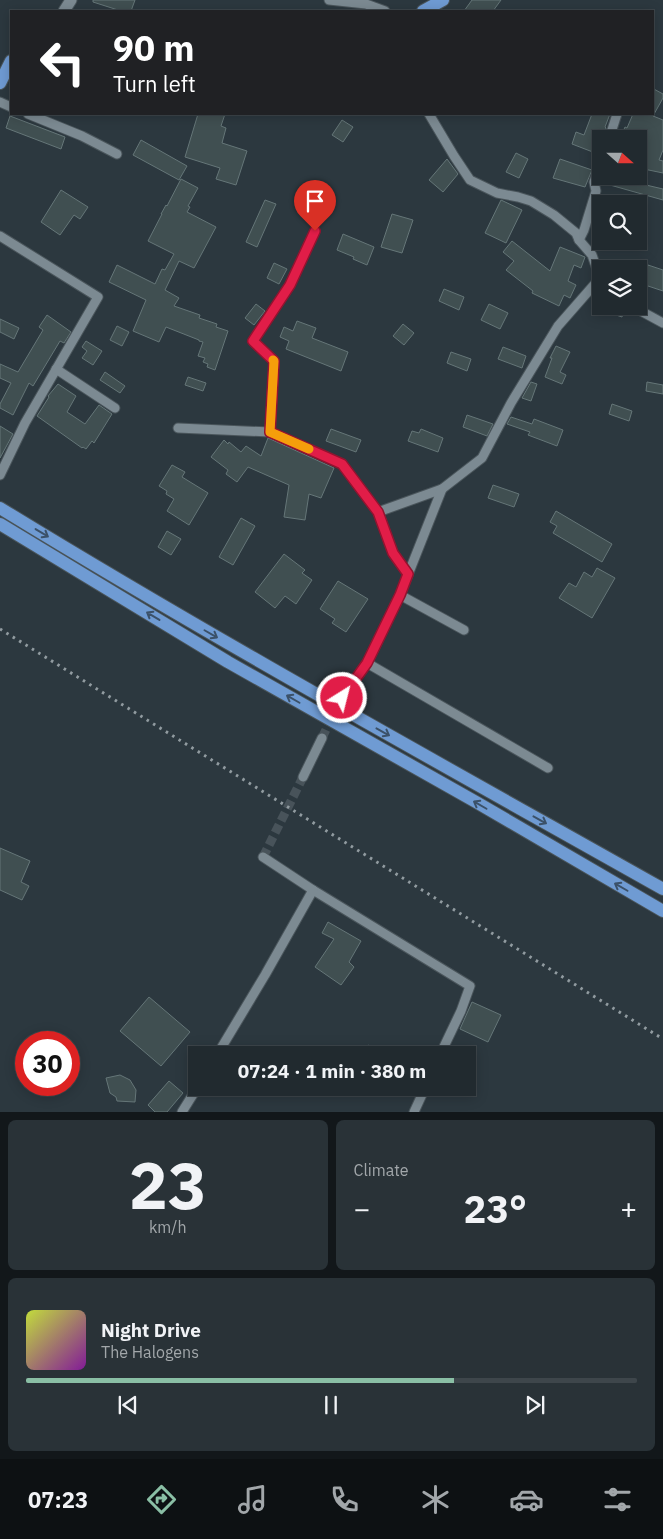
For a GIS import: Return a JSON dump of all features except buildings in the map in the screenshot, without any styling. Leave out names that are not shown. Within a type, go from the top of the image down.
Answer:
[{"type":"main road","points":[[425,10],[443,0]]},
{"type":"main road","points":[[0,83],[6,66]]},
{"type":"main road","points":[[0,508],[228,644],[663,889]]},
{"type":"main road","points":[[0,524],[228,662],[663,911]]},
{"type":"street","points":[[329,0],[366,4],[381,10]]},
{"type":"street","points":[[30,115],[82,136],[117,154]]},
{"type":"street","points":[[430,115],[470,180],[497,193],[531,201],[576,233],[594,260]]},
{"type":"street","points":[[612,130],[618,115]]},
{"type":"street","points":[[579,240],[594,199],[596,191],[595,185]]},
{"type":"street","points":[[270,432],[274,361],[253,341],[290,285],[315,231]]},
{"type":"street","points":[[0,236],[98,297],[25,424],[0,475]]},
{"type":"street","points":[[378,512],[442,488],[482,458],[511,403],[558,326],[592,287]]},
{"type":"street","points":[[647,314],[663,323]]},
{"type":"street","points":[[56,369],[114,408]]},
{"type":"street","points":[[178,428],[270,432],[342,464],[378,512],[393,553],[408,574]]},
{"type":"street","points":[[342,698],[367,663],[400,595],[442,488]]},
{"type":"street","points":[[400,595],[464,630]]},
{"type":"street","points":[[367,663],[548,768]]},
{"type":"street","points":[[303,777],[322,738]]},
{"type":"street","points":[[263,857],[313,890],[470,986],[444,1046]]},
{"type":"street","points":[[222,1046],[313,890]]},
{"type":"street","points":[[182,1112],[192,1096]]},
{"type":"street","points":[[414,1112],[421,1096]]},
{"type":"tunnel","points":[[322,738],[339,703]]},
{"type":"tunnel","points":[[263,857],[303,777]]},
{"type":"railway","points":[[0,629],[663,1039]]},
{"type":"slow traffic","points":[[273,360],[270,432],[309,449]]},
{"type":"route","points":[[315,231],[290,285],[253,341],[274,361],[270,432],[342,464],[378,512],[393,553],[408,574],[400,595],[367,663],[342,698]]}]
